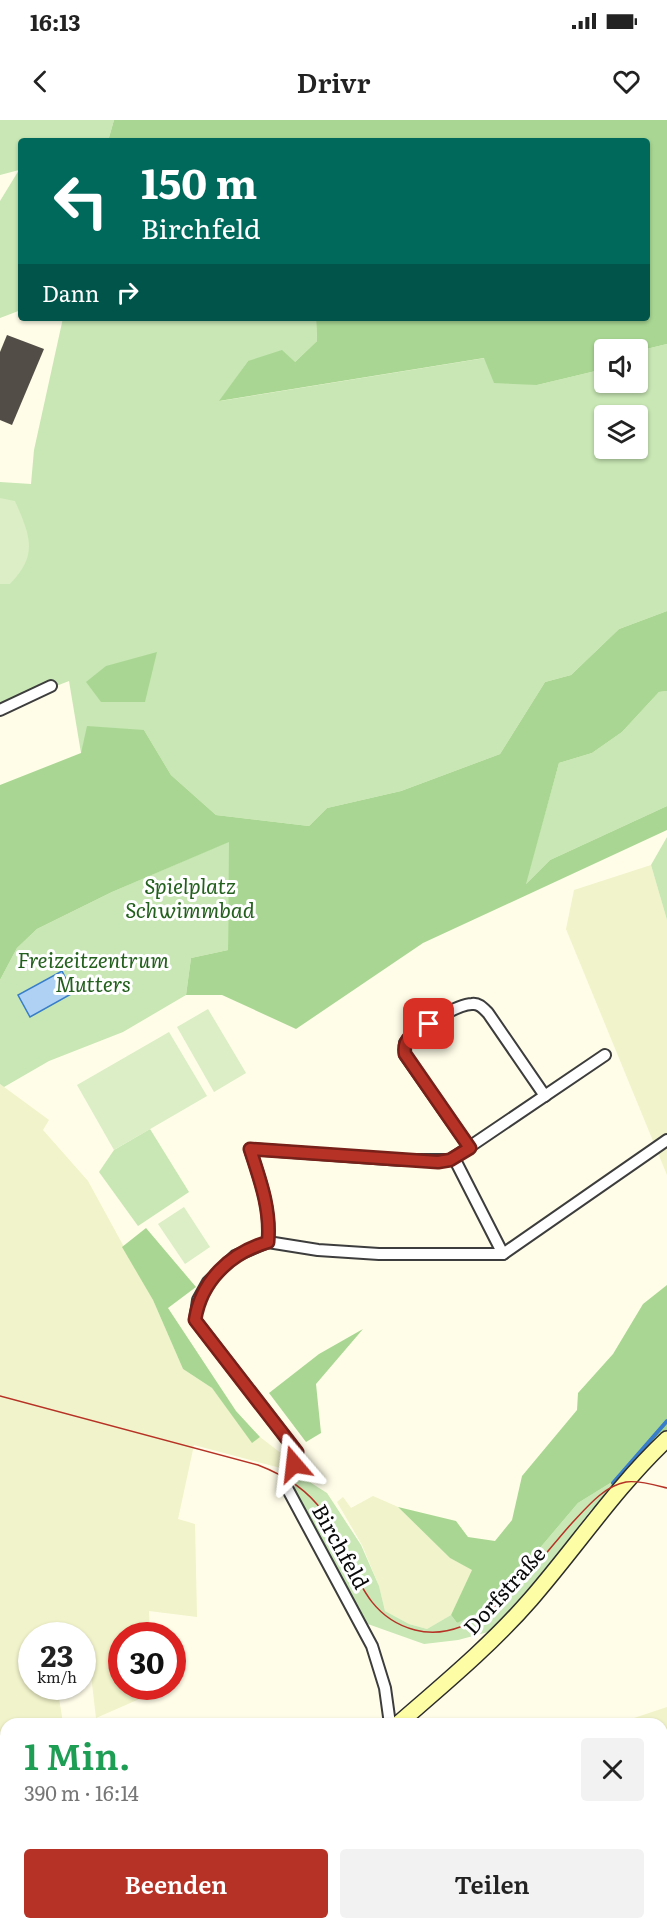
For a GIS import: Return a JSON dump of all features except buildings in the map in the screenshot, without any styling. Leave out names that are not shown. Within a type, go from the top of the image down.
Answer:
[{"type":"main road","name":"Dorfstraße","points":[[405,1718],[503,1629],[632,1476],[667,1439]]},
{"type":"street","points":[[0,710],[51,686]]},
{"type":"street","points":[[470,1148],[405,1054],[405,1043],[416,1031],[462,1006],[474,1003],[479,1005],[488,1013],[544,1096]]},
{"type":"street","points":[[605,1055],[470,1148],[444,1161],[410,1161],[250,1149],[265,1197],[270,1225],[268,1242],[318,1250],[379,1254],[503,1254],[667,1140]]},
{"type":"street","points":[[454,1158],[503,1254]]},
{"type":"street","name":"Birchfeld","points":[[268,1242],[235,1256],[208,1282],[198,1300],[195,1320],[297,1452],[286,1486],[372,1646],[385,1688],[389,1718]]},
{"type":"green space","points":[[0,120],[114,120],[109,138],[18,138],[18,170],[0,175]]},
{"type":"green space","points":[[114,120],[667,120],[667,344],[648,349],[648,339],[594,339],[594,371],[537,385],[494,383],[484,358],[219,401],[248,361],[282,350],[295,362],[317,341],[316,321],[650,321],[650,138],[109,138]]},
{"type":"green space","points":[[18,172],[18,311],[0,318],[0,201]]},
{"type":"green space","points":[[62,321],[316,321],[317,341],[295,362],[248,361],[220,401],[485,358],[537,385],[594,371],[594,393],[648,393],[648,349],[667,344],[667,611],[619,629],[571,675],[545,682],[500,754],[401,791],[327,808],[309,826],[216,815],[171,775],[144,730],[81,753],[69,681],[0,708],[0,482],[31,484],[34,450]]},
{"type":"green space","points":[[0,498],[15,501],[28,535],[28,554],[25,564],[10,584],[0,584]]},
{"type":"green space","points":[[667,611],[667,691],[659,692],[622,732],[592,753],[559,763],[526,884],[550,860],[667,806],[667,830],[423,943],[296,1029],[222,995],[186,995],[191,958],[228,950],[229,842],[112,892],[37,929],[17,948],[0,980],[0,785],[81,753],[87,726],[144,730],[171,775],[216,815],[309,826],[327,808],[401,791],[500,754],[545,682],[571,675],[619,629]]},
{"type":"green space","points":[[157,652],[145,702],[101,702],[86,682],[106,666]]},
{"type":"green space","points":[[667,691],[667,806],[550,860],[525,885],[559,763],[592,753],[622,732],[659,692]]},
{"type":"green space","points":[[667,837],[667,920],[651,865]]},
{"type":"green space","name":"Freizeitzentrum Mutters","points":[[230,841],[228,950],[191,958],[186,995],[123,1032],[49,1061],[4,1087],[0,1084],[0,980],[17,948],[37,929],[112,892]]},
{"type":"green space","points":[[651,865],[667,920],[667,1175],[566,929],[574,890]]},
{"type":"green space","points":[[208,1009],[246,1073],[214,1092],[177,1027]]},
{"type":"green space","points":[[169,1032],[207,1096],[114,1150],[77,1085]]},
{"type":"green space","points":[[0,1084],[49,1120],[43,1130],[88,1181],[153,1300],[183,1369],[212,1388],[252,1442],[260,1437],[286,1457],[284,1469],[194,1445],[178,1519],[195,1524],[197,1617],[149,1611],[149,1622],[108,1622],[108,1700],[137,1700],[96,1718],[94,1700],[96,1700],[96,1622],[18,1622],[18,1700],[59,1700],[62,1718],[0,1718]]},
{"type":"green space","points":[[150,1129],[189,1192],[138,1226],[99,1172],[114,1150]]},
{"type":"green space","points":[[184,1207],[210,1247],[185,1264],[158,1224]]},
{"type":"green space","points":[[146,1228],[196,1287],[168,1308],[236,1411],[260,1437],[252,1443],[212,1388],[183,1369],[153,1300],[122,1247]]},
{"type":"green space","points":[[667,1285],[667,1430],[625,1474],[578,1503],[523,1568],[483,1610],[457,1623],[451,1615],[472,1570],[450,1558],[398,1507],[456,1521],[468,1537],[495,1541],[512,1520],[522,1476],[577,1410],[578,1393],[613,1354],[643,1304]]},
{"type":"green space","points":[[363,1329],[316,1384],[321,1433],[306,1442],[269,1393],[319,1354]]},
{"type":"green space","points":[[297,1474],[327,1493],[361,1545],[379,1586],[385,1611],[409,1624],[427,1629],[451,1615],[457,1623],[523,1568],[578,1503],[625,1474],[607,1497],[591,1510],[549,1565],[492,1631],[458,1640],[424,1644],[365,1623],[293,1494]]},
{"type":"green space","points":[[373,1496],[398,1507],[450,1558],[473,1570],[451,1615],[427,1629],[409,1624],[385,1611],[379,1586],[362,1545],[337,1502],[343,1497],[351,1508]]},
{"type":"green space","points":[[667,1707],[667,1718],[634,1718]]},
{"type":"water","points":[[62,971],[73,993],[30,1017],[18,995]]},
{"type":"waterway","points":[[613,1483],[667,1421]]},
{"type":"tram line","points":[[0,1396],[258,1465],[286,1478],[310,1496],[323,1512],[369,1597],[381,1611],[396,1622],[415,1630],[439,1632],[462,1626],[484,1615],[523,1580],[584,1510],[610,1488],[626,1482],[646,1483],[667,1488]]},
{"type":"route","points":[[294,1464],[297,1452],[195,1320],[198,1300],[208,1282],[235,1256],[268,1242],[270,1225],[265,1197],[250,1149],[438,1162],[450,1160],[470,1148],[405,1054],[404,1048],[408,1038],[429,1024]]},
{"type":"park label","name":"Spielplatz Schwimmbad","points":[[190,899]]}]
